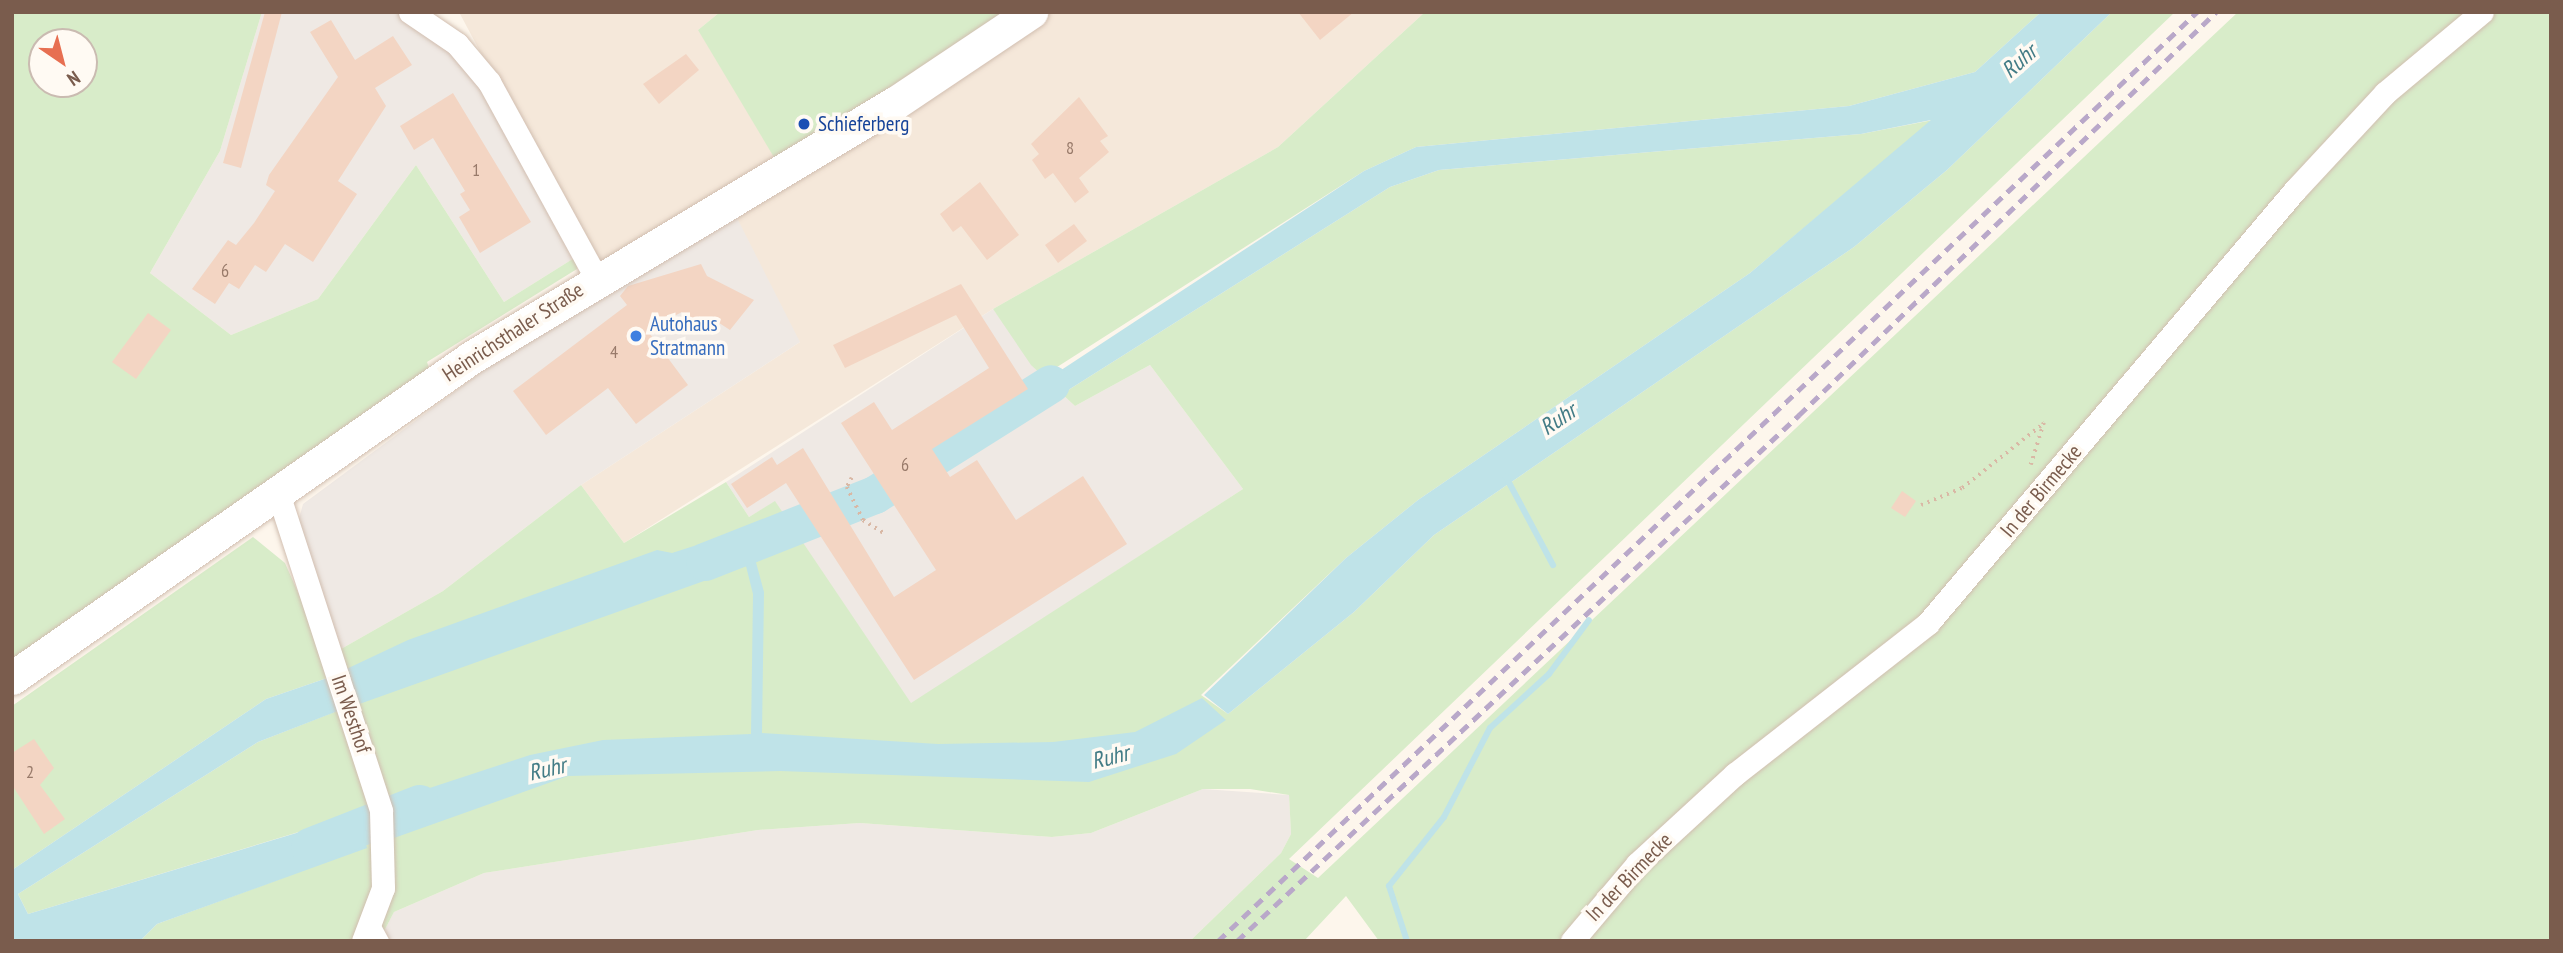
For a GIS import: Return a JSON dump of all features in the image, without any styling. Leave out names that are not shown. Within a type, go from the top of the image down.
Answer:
[{"type":"main road","name":"Heinrichsthaler Straße","points":[[12,678],[277,490],[597,279],[905,96],[1031,12]]},
{"type":"street","points":[[410,12],[457,44],[489,82],[597,279]]},
{"type":"street","name":"In der Birmecke","points":[[1572,941],[1637,864],[1735,774],[1928,622],[2295,190],[2385,93],[2482,12]]},
{"type":"street","name":"Im Westhof","points":[[277,490],[378,798],[386,845],[383,888],[372,934]]},
{"type":"path","points":[[1920,505],[1962,488],[2044,423],[2028,471]]},
{"type":"path","points":[[852,478],[847,487],[863,520],[884,533]]},
{"type":"shaded area","points":[[262,12],[397,12],[447,40],[501,111],[579,255],[504,302],[416,165],[318,299],[231,335],[150,273],[220,151]]},
{"type":"shaded area","points":[[459,12],[720,12],[698,30],[1005,12],[1425,12],[1278,147],[993,309],[624,543],[581,485],[800,342],[603,282]]},
{"type":"shaded area","points":[[736,216],[800,342],[581,485],[443,591],[341,649],[297,526],[303,504],[603,282]]},
{"type":"shaded area","points":[[993,309],[1043,376],[1005,407],[1016,423],[1062,394],[1075,406],[1150,365],[1243,489],[911,704],[775,502],[749,517],[726,482]]},
{"type":"shaded area","points":[[1203,789],[1289,795],[1291,834],[1281,853],[1190,941],[379,941],[394,912],[484,873],[758,830],[860,823],[1052,837],[1091,833]]},
{"type":"green space","points":[[12,12],[262,12],[220,151],[150,273],[231,335],[318,299],[416,165],[504,302],[579,255],[577,269],[427,362],[429,368],[12,660]]},
{"type":"green space","points":[[720,12],[1005,12],[924,72],[775,159],[698,30]]},
{"type":"green space","points":[[1425,12],[2041,12],[1975,72],[1849,106],[1416,147],[1364,171],[1043,376],[1031,365],[993,309],[1278,147]]},
{"type":"green space","points":[[2112,12],[2175,12],[1289,859],[1318,878],[2238,12],[2551,12],[2551,941],[1379,941],[1346,896],[1304,941],[1190,941],[1281,853],[1291,834],[1289,795],[1250,789],[1203,789],[1091,833],[1052,837],[860,823],[758,830],[484,873],[394,912],[379,941],[140,941],[157,924],[280,879],[355,815],[28,914],[18,894],[258,742],[342,709],[333,676],[266,699],[12,870],[12,706],[253,537],[285,563],[354,719],[341,649],[443,591],[581,485],[624,543],[726,482],[749,517],[775,501],[911,703],[1243,489],[1150,365],[1075,406],[1062,394],[1390,187],[1439,170],[1861,134],[1933,120],[1750,273],[1418,500],[1346,558],[1201,695],[1228,714],[1354,612],[1434,535],[1854,247],[1947,170]]},
{"type":"water","points":[[2041,12],[2112,12],[1947,170],[1854,247],[1434,535],[1354,612],[1228,714],[1204,695],[1346,558],[1418,500],[1750,273],[1931,120],[1861,134],[1439,170],[1390,187],[1016,423],[1005,407],[1364,171],[1416,147],[1849,106],[1975,72]]},
{"type":"water","points":[[747,529],[764,592],[762,733],[938,744],[1053,742],[1135,732],[1202,698],[1226,720],[1176,754],[1089,782],[780,771],[568,776],[394,838],[384,803],[530,755],[603,740],[751,734],[753,594],[746,566],[351,707],[340,672],[408,640],[657,550],[672,553]]},
{"type":"water","points":[[333,676],[343,709],[258,742],[18,894],[28,914],[356,815],[367,848],[157,924],[140,941],[12,941],[12,870],[266,699]]},
{"type":"building","points":[[265,12],[282,12],[241,168],[223,163]]},
{"type":"building","points":[[1298,12],[1354,12],[1320,40]]},
{"type":"building","points":[[331,20],[355,60],[393,36],[412,65],[375,88],[386,106],[338,181],[357,194],[313,262],[285,244],[266,272],[255,265],[239,289],[229,283],[215,304],[192,289],[228,240],[236,245],[254,223],[275,191],[266,185],[269,175],[338,77],[310,32]]},
{"type":"building","points":[[686,54],[699,70],[659,104],[643,84]]},
{"type":"building","points":[[453,93],[531,222],[480,253],[459,217],[470,210],[460,194],[465,191],[433,138],[414,150],[400,126]]},
{"type":"building","points":[[1079,97],[1108,136],[1100,141],[1109,152],[1079,178],[1089,192],[1075,203],[1053,173],[1045,179],[1032,160],[1039,154],[1031,144]]},
{"type":"building","points":[[980,182],[1019,235],[987,260],[961,226],[953,232],[940,214]]},
{"type":"building","points":[[1074,224],[1087,241],[1058,263],[1045,245]]},
{"type":"building","points":[[701,264],[707,276],[754,300],[730,330],[710,317],[690,328],[682,312],[647,330],[688,385],[636,424],[608,388],[546,435],[513,391],[627,305],[620,296],[628,286]]},
{"type":"building","points":[[961,284],[1028,389],[932,449],[950,477],[977,460],[1016,520],[1083,476],[1127,544],[914,680],[786,483],[747,508],[731,484],[772,457],[777,465],[803,448],[894,597],[936,570],[841,423],[874,402],[892,430],[989,368],[956,315],[845,368],[833,345]]},
{"type":"building","points":[[148,313],[171,330],[136,379],[112,362]]},
{"type":"building","points":[[1902,491],[1916,501],[1905,517],[1891,508]]},
{"type":"building","points":[[34,739],[54,768],[40,785],[65,819],[44,834],[12,785],[12,753]]},
{"type":"waterway","name":"Ruhr","points":[[705,562],[875,495],[1051,384]]},
{"type":"waterway","points":[[1506,477],[1553,565]]},
{"type":"waterway","points":[[1407,941],[1389,886],[1444,817],[1490,728],[1549,674],[1589,620]]},
{"type":"waterway","name":"Ruhr","points":[[310,847],[420,804]]},
{"type":"railway","points":[[1218,941],[2197,12]]},
{"type":"railway","points":[[1237,941],[1799,415],[2216,12]]},
{"type":"place","name":"Schieferberg","points":[[804,124]]},
{"type":"place","name":"Autohaus Stratmann","points":[[636,336]]}]
